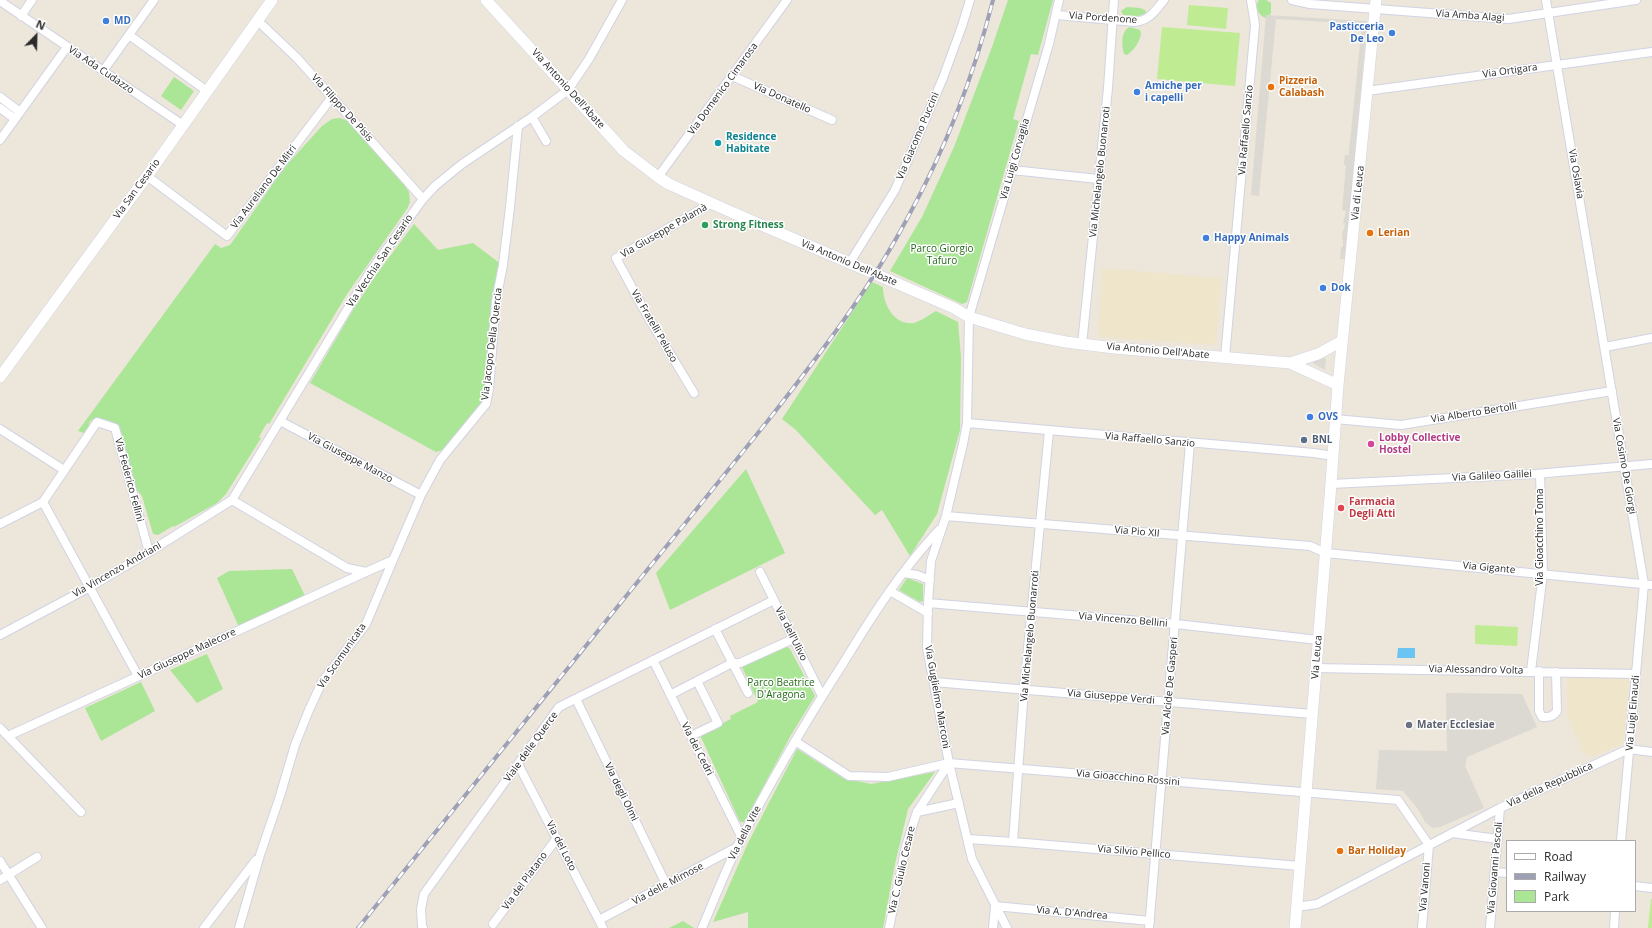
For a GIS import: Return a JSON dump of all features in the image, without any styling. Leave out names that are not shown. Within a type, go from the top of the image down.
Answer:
[{"type":"main road","name":"Via San Cesario","points":[[0,377],[208,92],[272,0]]},
{"type":"main road","name":"Via Antonio Dell'Abate","points":[[486,0],[624,151],[669,184],[712,204],[969,317],[1044,339],[1082,345],[1290,363],[1338,386]]},
{"type":"main road","name":"Via di Leuca","points":[[1338,386],[1376,5]]},
{"type":"main road","name":"Via Antonio Dell'Abate","points":[[1290,363],[1313,356],[1342,341]]},
{"type":"main road","name":"Via Leuca","points":[[1295,928],[1326,553],[1338,386]]},
{"type":"street","points":[[21,16],[32,0]]},
{"type":"street","points":[[103,71],[154,0]]},
{"type":"street","points":[[568,90],[589,59],[622,0]]},
{"type":"street","name":"Via Domenico Cimarosa","points":[[658,177],[787,0]]},
{"type":"street","name":"Via Giacomo Puccini","points":[[849,264],[895,190],[943,78],[970,0]]},
{"type":"street","name":"Via Luigi Corvaglia","points":[[969,317],[1057,15],[1059,0]]},
{"type":"street","name":"Via Michelangelo Buonarroti","points":[[1082,345],[1089,291],[1098,179],[1108,88],[1114,0]]},
{"type":"street","name":"Via Pordenone","points":[[1057,15],[1135,22],[1152,16],[1164,0]]},
{"type":"street","name":"Via Raffaello Sanzio","points":[[1225,357],[1255,25],[1251,0]]},
{"type":"street","points":[[1292,0],[1310,4],[1376,5]]},
{"type":"street","name":"Via Oslavia","points":[[1546,0],[1605,347]]},
{"type":"street","name":"Via Amba Alagi","points":[[1376,5],[1508,19],[1636,0]]},
{"type":"street","name":"Via Ada Cudazzo","points":[[0,1],[183,125]]},
{"type":"street","name":"Via Filippo De Pisis","points":[[258,21],[297,58],[423,199]]},
{"type":"street","points":[[128,35],[208,92]]},
{"type":"street","points":[[0,140],[67,47]]},
{"type":"street","name":"Via Ortigara","points":[[1367,91],[1652,52]]},
{"type":"street","name":"Via Donatello","points":[[732,76],[832,120]]},
{"type":"street","name":"Via Vecchia San Cesario","points":[[232,500],[370,272],[423,199],[435,186],[462,164],[532,117],[568,90]]},
{"type":"street","points":[[0,97],[18,116]]},
{"type":"street","name":"Via Aureliano De Mitri","points":[[147,176],[228,236],[332,97]]},
{"type":"street","points":[[0,108],[18,116]]},
{"type":"street","points":[[532,117],[546,141]]},
{"type":"street","name":"Via Jacopo Della Quercia","points":[[393,560],[421,495],[440,460],[486,404],[489,389],[496,302],[510,214],[518,126]]},
{"type":"street","points":[[1012,170],[1098,179]]},
{"type":"street","name":"Via Giuseppe Palamà","points":[[616,258],[712,204]]},
{"type":"street","name":"Via Fratelli Peluso","points":[[616,258],[648,317],[694,393]]},
{"type":"street","name":"Via Guglielmo Marconi","points":[[969,317],[967,423],[946,516],[931,561],[927,648],[949,763],[972,859],[1007,928]]},
{"type":"street","points":[[1605,347],[1652,338]]},
{"type":"street","name":"Via Cosimo De Giorgi","points":[[1605,347],[1625,466],[1648,584]]},
{"type":"street","name":"Via Alberto Bertolli","points":[[1336,419],[1401,425],[1612,391]]},
{"type":"street","name":"Via Giuseppe Manzo","points":[[280,421],[421,495]]},
{"type":"street","name":"Via Federico Fellini","points":[[43,502],[97,422],[115,428],[149,552]]},
{"type":"street","name":"Via Raffaello Sanzio","points":[[967,423],[1314,453],[1333,456]]},
{"type":"street","points":[[0,429],[64,470]]},
{"type":"street","name":"Via Michelangelo Buonarroti","points":[[1013,842],[1024,689],[1049,430]]},
{"type":"street","name":"Via Alcide De Gasperi","points":[[1149,924],[1176,624],[1190,443]]},
{"type":"street","name":"Via Galileo Galilei","points":[[1331,484],[1540,474],[1652,464]]},
{"type":"street","name":"Via Gioacchino Toma","points":[[1540,474],[1543,573],[1535,671],[1540,712],[1542,717],[1550,717],[1557,711],[1556,672]]},
{"type":"street","points":[[232,500],[347,568],[366,572],[393,560]]},
{"type":"street","name":"Via Vincenzo Andriani","points":[[1,632],[90,587],[232,500]]},
{"type":"street","points":[[0,524],[43,502],[138,676]]},
{"type":"street","name":"Via Pio XII","points":[[946,516],[1310,546],[1326,553]]},
{"type":"street","name":"Via della Vite","points":[[702,928],[737,847],[795,741],[822,696],[890,591],[920,549],[941,528]]},
{"type":"street","name":"Via Gigante","points":[[1326,553],[1648,584]]},
{"type":"street","name":"Via Scomunicata","points":[[239,928],[260,855],[295,745],[309,710],[322,682],[366,624],[393,560]]},
{"type":"street","name":"Via Giuseppe Malecore","points":[[8,736],[366,572]]},
{"type":"street","name":"Via dell'Ulivo","points":[[760,572],[822,696]]},
{"type":"street","points":[[904,573],[917,575],[930,580]]},
{"type":"street","name":"Via Luigi Einaudi","points":[[1621,840],[1636,674],[1648,584]]},
{"type":"street","points":[[890,591],[928,613]]},
{"type":"street","name":"Viale delle Querce","points":[[423,928],[421,909],[424,894],[559,707],[774,600]]},
{"type":"street","name":"Via Vincenzo Bellini","points":[[928,603],[1176,624],[1318,640]]},
{"type":"street","points":[[715,629],[748,693]]},
{"type":"street","points":[[670,695],[732,663],[740,662],[793,639]]},
{"type":"street","name":"Via dei Cedri","points":[[652,660],[742,838]]},
{"type":"street","name":"Via Alessandro Volta","points":[[1316,668],[1636,674]]},
{"type":"street","points":[[691,736],[718,723],[697,681]]},
{"type":"street","name":"Via Giuseppe Verdi","points":[[934,682],[1312,714]]},
{"type":"street","name":"Via degli Olmi","points":[[576,699],[666,884]]},
{"type":"street","points":[[0,728],[81,812]]},
{"type":"street","points":[[795,741],[849,776],[888,777],[949,763]]},
{"type":"street","points":[[1629,749],[1652,752]]},
{"type":"street","name":"Via della Repubblica","points":[[1296,907],[1317,904],[1500,808],[1629,749]]},
{"type":"street","name":"Via Gioacchino Rossini","points":[[949,763],[1306,794],[1398,800],[1429,845]]},
{"type":"street","name":"Via C. Giulio Cesare","points":[[889,928],[906,846],[916,812],[949,763]]},
{"type":"street","name":"Via del Loto","points":[[518,764],[603,928]]},
{"type":"street","name":"Via C. Giulio Cesare","points":[[916,812],[959,803]]},
{"type":"street","name":"Via Giovanni Pascoli","points":[[1490,928],[1500,808]]},
{"type":"street","points":[[1452,833],[1498,839]]},
{"type":"street","name":"Via del Platano","points":[[493,924],[557,838]]},
{"type":"street","name":"Via Silvio Pellico","points":[[968,839],[1156,853],[1300,866]]},
{"type":"street","name":"Via Vanoni","points":[[1422,928],[1429,845]]},
{"type":"street","name":"Via delle Mimose","points":[[599,920],[737,847]]},
{"type":"street","points":[[204,928],[260,855]]},
{"type":"street","points":[[0,880],[37,857]]},
{"type":"street","points":[[0,861],[42,928]]},
{"type":"street","points":[[1495,872],[1506,873]]},
{"type":"street","points":[[1636,886],[1652,888]]},
{"type":"street","points":[[993,928],[995,906]]},
{"type":"street","name":"Via A. D'Andrea","points":[[995,906],[1149,924]]},
{"type":"street","points":[[1614,928],[1615,912]]},
{"type":"shaded area","points":[[1266,15],[1367,22],[1346,259],[1340,259],[1341,247],[1343,247],[1342,239],[1345,223],[1343,223],[1346,211],[1342,210],[1346,165],[1344,165],[1344,162],[1345,155],[1349,155],[1362,24],[1276,19],[1259,196],[1251,195]]},
{"type":"shaded area","points":[[1102,268],[1221,278],[1216,342],[1211,345],[1101,337],[1098,333]]},
{"type":"shaded area","points":[[1323,357],[1326,359],[1325,370],[1313,362]]},
{"type":"shaded area","points":[[1567,676],[1624,677],[1628,679],[1629,682],[1624,738],[1620,745],[1592,757],[1583,753],[1567,715]]},
{"type":"shaded area","points":[[1446,693],[1522,694],[1537,727],[1467,757],[1465,766],[1484,808],[1440,827],[1432,828],[1425,822],[1418,809],[1403,791],[1376,789],[1379,750],[1447,751]]},
{"type":"green space","name":"Parco Giorgio Tafuro","points":[[1008,0],[1053,0],[1038,55],[1031,54],[1013,119],[1019,121],[967,302],[962,304],[890,271],[922,217],[954,147]]},
{"type":"green space","points":[[1259,0],[1266,0],[1271,3],[1271,13],[1267,18],[1262,16],[1257,9]]},
{"type":"green space","points":[[1189,5],[1228,8],[1226,29],[1187,25]]},
{"type":"green space","points":[[1127,7],[1140,8],[1145,10],[1146,13],[1138,16],[1123,15],[1121,11]]},
{"type":"green space","points":[[1130,27],[1140,30],[1141,33],[1136,46],[1127,55],[1124,54],[1122,39],[1127,29]]},
{"type":"green space","points":[[1162,27],[1240,33],[1235,86],[1157,79]]},
{"type":"green space","points":[[174,77],[194,91],[181,110],[161,96]]},
{"type":"green space","points":[[340,118],[348,121],[401,180],[409,192],[410,202],[407,209],[347,294],[269,424],[267,423],[259,437],[261,438],[226,494],[217,503],[174,527],[173,526],[158,535],[153,534],[142,496],[137,490],[120,428],[110,421],[98,419],[90,421],[87,432],[84,433],[78,431],[215,244],[221,248],[230,245],[284,168],[322,126],[332,119]]},
{"type":"green space","points":[[414,224],[438,250],[473,243],[501,264],[496,274],[497,287],[492,300],[484,379],[486,391],[479,407],[446,449],[436,452],[310,383],[353,310],[376,275]]},
{"type":"green space","points":[[872,282],[883,287],[885,300],[888,307],[895,317],[901,321],[914,323],[936,311],[958,322],[961,357],[960,430],[937,514],[910,556],[882,510],[875,515],[796,430],[782,419]]},
{"type":"green space","points":[[746,469],[785,553],[670,610],[656,573]]},
{"type":"green space","points":[[292,569],[305,596],[239,627],[217,578],[229,571]]},
{"type":"green space","points":[[907,578],[923,584],[923,601],[920,602],[899,590]]},
{"type":"green space","points":[[1475,625],[1518,627],[1517,646],[1475,644]]},
{"type":"green space","name":"Parco Beatrice D'Aragona","points":[[782,646],[786,646],[790,649],[815,696],[791,735],[747,817],[744,822],[740,822],[700,735],[731,719],[730,716],[758,702],[742,667]]},
{"type":"green space","points":[[207,654],[223,689],[197,703],[170,670]]},
{"type":"green space","points":[[141,682],[155,711],[101,741],[85,708]]},
{"type":"green space","points":[[797,749],[843,778],[871,784],[935,772],[908,809],[895,864],[883,928],[748,928],[748,912],[713,922],[748,843]]},
{"type":"green space","points":[[1651,899],[1652,928],[1648,928]]},
{"type":"green space","points":[[683,921],[694,928],[669,928]]},
{"type":"water","points":[[1398,648],[1415,648],[1415,658],[1397,658]]},
{"type":"railway","points":[[358,928],[770,418],[844,320],[893,244],[935,165],[968,83],[993,0]]},
{"type":"place","name":"MD","points":[[106,21]]},
{"type":"place","name":"Pasticceria De Leo","points":[[1392,33]]},
{"type":"place","name":"Pizzeria Calabash","points":[[1271,87]]},
{"type":"place","name":"Amiche per i capelli","points":[[1137,92]]},
{"type":"place","name":"Residence Habitate","points":[[718,143]]},
{"type":"place","name":"Strong Fitness","points":[[705,225]]},
{"type":"place","name":"Lerian","points":[[1370,233]]},
{"type":"place","name":"Happy Animals","points":[[1206,238]]},
{"type":"place","name":"Dok","points":[[1323,288]]},
{"type":"place","name":"OVS","points":[[1310,417]]},
{"type":"place","name":"BNL","points":[[1304,440]]},
{"type":"place","name":"Lobby Collective Hostel","points":[[1371,444]]},
{"type":"place","name":"Farmacia Degli Atti","points":[[1341,508]]},
{"type":"place","name":"Mater Ecclesiae","points":[[1409,725]]},
{"type":"place","name":"Bar Holiday","points":[[1340,851]]}]
